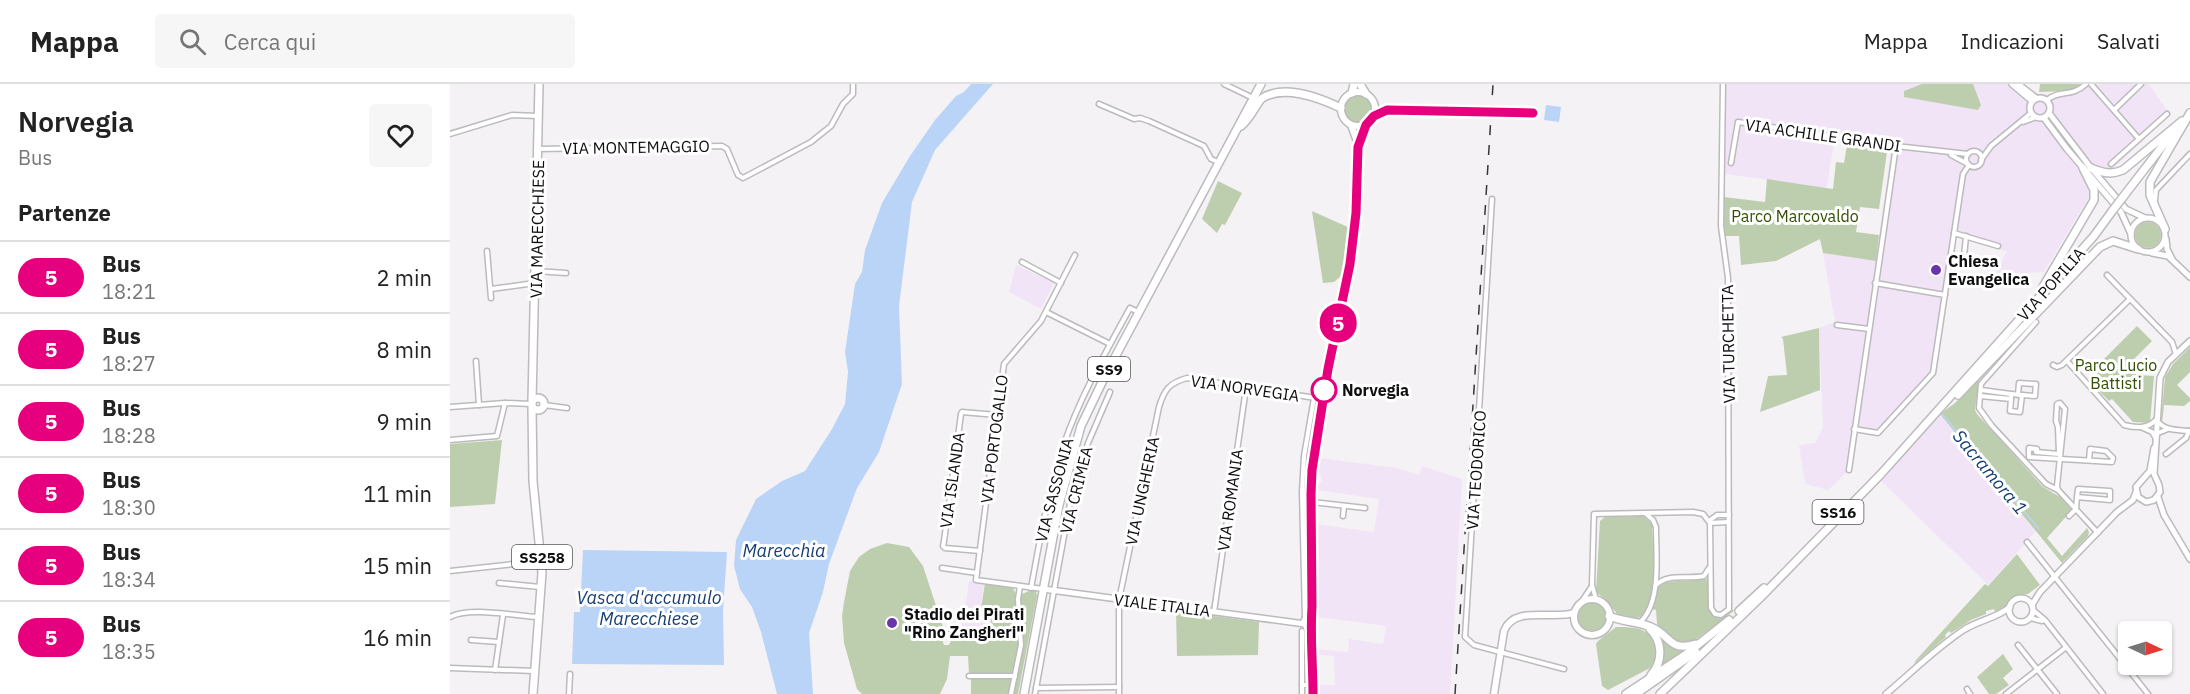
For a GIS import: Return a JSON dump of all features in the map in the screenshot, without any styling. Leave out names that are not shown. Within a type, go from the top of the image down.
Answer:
[{"type":"main road","name":"VIA MARECCHIESE","points":[[537,404],[534,375],[539,84]]},
{"type":"main road","name":"SS9","points":[[1022,694],[1065,477],[1082,426],[1106,374],[1261,84]]},
{"type":"main road","points":[[1352,93],[1354,84]]},
{"type":"main road","points":[[1313,694],[1313,648],[1307,621],[1311,604],[1308,590],[1311,486],[1322,399],[1350,264],[1356,213],[1358,147],[1366,125],[1371,121],[1375,112],[1374,103],[1360,84]]},
{"type":"main road","points":[[1236,129],[1245,123],[1263,97],[1277,88],[1293,88],[1341,108]]},
{"type":"main road","points":[[1358,147],[1351,125],[1343,118],[1341,108],[1345,98],[1352,93],[1366,94]]},
{"type":"main road","points":[[2165,233],[2150,190],[2152,177],[2190,112]]},
{"type":"main road","name":"VIA POPILIA","points":[[1725,627],[1760,598],[1935,414],[2094,236],[2190,112]]},
{"type":"main road","points":[[2087,168],[2114,174],[2123,170],[2182,121]]},
{"type":"main road","points":[[1351,125],[1366,125]]},
{"type":"main road","points":[[2028,310],[2094,200],[2094,190],[2087,168]]},
{"type":"main road","points":[[1935,414],[1958,395],[2100,247],[2113,241],[2138,249]]},
{"type":"main road","name":"SS258","points":[[533,694],[542,561],[532,481],[533,421],[537,404]]},
{"type":"main road","points":[[1563,617],[1574,613],[1582,602],[1596,599],[1605,605],[1609,619],[1601,631],[1591,634],[1581,631],[1575,622],[1574,613]]},
{"type":"main road","points":[[1494,694],[1506,626],[1516,617],[1526,615],[1563,617],[1575,622]]},
{"type":"main road","points":[[1609,619],[1642,624],[1655,629],[1675,646],[1686,646],[1704,641]]},
{"type":"main road","points":[[1626,694],[1654,673],[1660,658],[1660,645],[1657,639],[1642,624]]},
{"type":"main road","points":[[1660,694],[1725,627]]},
{"type":"main road","name":"SS16","points":[[1626,694],[1725,627]]},
{"type":"main road","name":"SS16","points":[[1636,694],[1687,659],[1725,627]]},
{"type":"street","name":"VIA MONTEMAGGIO","points":[[538,149],[722,146],[727,149],[738,175],[743,178],[799,150],[831,126],[843,104],[853,94],[852,84]]},
{"type":"street","points":[[1224,84],[1253,98]]},
{"type":"street","name":"VIA TURCHETTA","points":[[1710,564],[1712,611],[1718,615],[1724,614],[1730,605],[1728,278],[1721,226],[1723,84]]},
{"type":"street","points":[[2012,84],[2034,99]]},
{"type":"street","points":[[2018,84],[2034,99]]},
{"type":"street","points":[[2048,100],[2053,95],[2078,92],[2088,84],[2139,139]]},
{"type":"street","points":[[2114,110],[2141,84]]},
{"type":"street","points":[[2044,118],[2051,106],[2048,100],[2042,97],[2034,99],[2030,106],[2034,115],[2044,118],[2126,209],[2145,218],[2157,220],[2165,233],[2167,249],[2173,260]]},
{"type":"street","points":[[1099,104],[1134,119],[1149,121],[1204,146],[1211,159],[1219,163]]},
{"type":"street","points":[[2049,113],[2121,212],[2138,249],[2163,254],[2173,260],[2190,277]]},
{"type":"street","points":[[2111,164],[2167,114]]},
{"type":"street","points":[[450,134],[512,115],[539,116]]},
{"type":"street","name":"VIA ACHILLE GRANDI","points":[[1981,160],[1991,146],[2034,115]]},
{"type":"street","name":"VIA ACHILLE GRANDI","points":[[1731,163],[1738,122],[1948,153],[1968,154],[1991,146]]},
{"type":"street","points":[[1849,470],[1896,146]]},
{"type":"street","points":[[1968,164],[1975,166],[1981,160],[1981,156],[1976,151]]},
{"type":"street","name":"VIA ACHILLE GRANDI","points":[[1948,153],[1968,164]]},
{"type":"street","points":[[1854,429],[1878,432],[1933,373],[1968,154]]},
{"type":"street","points":[[2156,207],[2154,197],[2156,190],[2190,154]]},
{"type":"street","name":"VIA TEODORICO","points":[[1492,199],[1465,637],[1474,645],[1564,669]]},
{"type":"street","points":[[2131,234],[2136,223],[2145,218]]},
{"type":"street","points":[[1490,233],[1498,233]]},
{"type":"street","points":[[1954,233],[1998,246]]},
{"type":"street","points":[[2149,252],[2160,247],[2165,233]]},
{"type":"street","points":[[1964,257],[1966,236]]},
{"type":"street","points":[[487,251],[491,298]]},
{"type":"street","name":"VIA PORTOGALLO","points":[[1020,586],[976,580],[1004,364],[1041,321],[1075,255]]},
{"type":"street","points":[[1022,262],[1061,283]]},
{"type":"street","points":[[536,271],[566,273]]},
{"type":"street","points":[[2107,276],[2172,342],[2176,355]]},
{"type":"street","points":[[491,289],[535,283]]},
{"type":"street","points":[[1875,283],[1945,295]]},
{"type":"street","points":[[2053,365],[2059,367],[2067,361],[2130,299]]},
{"type":"street","name":"VIA SASSONIA","points":[[1031,588],[1054,474],[1079,406],[1130,308],[1139,313]]},
{"type":"street","points":[[1046,312],[1110,344]]},
{"type":"street","points":[[2036,322],[1981,384],[1980,412],[2046,484],[2058,490],[2098,532]]},
{"type":"street","points":[[1837,325],[1869,329]]},
{"type":"street","points":[[2172,342],[2188,343]]},
{"type":"street","points":[[1886,694],[1955,636],[1976,623],[2000,615],[2016,600],[2026,599],[2040,592],[2112,518],[2133,500],[2137,483],[2150,471],[2160,378],[2165,366],[2188,343]]},
{"type":"street","points":[[2067,361],[2124,425],[2150,426],[2156,420]]},
{"type":"street","points":[[476,362],[479,405]]},
{"type":"street","points":[[1097,370],[1106,374]]},
{"type":"street","name":"VIA NORVEGIA","points":[[1169,384],[1187,378],[1322,399]]},
{"type":"street","points":[[1980,396],[2020,395],[2035,396],[2036,384],[2019,383],[2020,395],[2020,412],[2010,411],[2011,396]]},
{"type":"street","name":"VIA UNGHERIA","points":[[1119,694],[1119,600],[1159,407],[1163,393],[1169,384]]},
{"type":"street","name":"VIA ROMANIA","points":[[1214,612],[1246,388]]},
{"type":"street","points":[[1981,390],[2011,396]]},
{"type":"street","name":"VIA CRIMEA","points":[[1035,694],[1053,591],[1077,476],[1095,424],[1110,392]]},
{"type":"street","points":[[1307,621],[1308,590],[1303,485],[1304,456],[1314,398]]},
{"type":"street","points":[[450,440],[497,436],[505,403]]},
{"type":"street","points":[[450,407],[505,403],[567,408]]},
{"type":"street","points":[[2058,490],[2057,404],[2060,403],[2065,409],[2059,455]]},
{"type":"street","name":"VIA ISLANDA","points":[[980,551],[943,546],[960,414],[962,412],[997,416]]},
{"type":"street","points":[[2156,420],[2163,427],[2189,431],[2186,438],[2166,454]]},
{"type":"street","points":[[2057,423],[2064,423]]},
{"type":"street","points":[[2143,427],[2152,432],[2155,437]]},
{"type":"street","points":[[2155,437],[2163,430],[2169,429]]},
{"type":"street","points":[[2059,455],[2029,456],[2029,448],[2037,449],[2036,452],[2059,455],[2089,460],[2112,462],[2113,458],[2106,451],[2090,449],[2089,460]]},
{"type":"street","points":[[2154,448],[2154,474],[2160,488],[2158,496],[2164,515],[2190,559]]},
{"type":"street","points":[[1054,474],[1065,477]]},
{"type":"street","points":[[2143,478],[2157,481]]},
{"type":"street","points":[[1303,485],[1311,486]]},
{"type":"street","points":[[2069,516],[2076,509],[2077,497],[2078,489],[2110,491],[2110,500],[2077,497]]},
{"type":"street","points":[[2136,490],[2138,497],[2164,515]]},
{"type":"street","points":[[2112,518],[2136,501],[2146,501],[2158,496]]},
{"type":"street","points":[[1311,502],[1365,508]]},
{"type":"street","points":[[1343,516],[1344,506]]},
{"type":"street","points":[[1642,624],[1648,613],[1655,586],[1656,527],[1653,520],[1645,513]]},
{"type":"street","points":[[1582,602],[1589,594],[1592,585],[1594,514],[1699,513],[1709,522],[1728,522]]},
{"type":"street","points":[[1709,522],[1717,515],[1728,514]]},
{"type":"street","points":[[1655,586],[1668,578],[1704,576],[1710,564],[1709,522]]},
{"type":"street","points":[[2027,542],[2148,694]]},
{"type":"street","points":[[450,571],[542,561]]},
{"type":"street","points":[[942,568],[977,573]]},
{"type":"street","points":[[499,583],[541,587]]},
{"type":"street","points":[[1592,585],[1596,599]]},
{"type":"street","points":[[1011,694],[1021,645],[1018,599],[1020,586],[1043,589]]},
{"type":"street","name":"VIALE ITALIA","points":[[1043,589],[1214,612],[1307,621]]},
{"type":"street","points":[[2030,618],[2040,592]]},
{"type":"street","points":[[2026,599],[2103,694]]},
{"type":"street","points":[[2010,607],[2013,618]]},
{"type":"street","points":[[450,617],[469,612],[539,617]]},
{"type":"street","points":[[495,670],[503,615]]},
{"type":"street","points":[[2000,615],[2022,622],[2030,618],[2037,618],[2048,625]]},
{"type":"street","points":[[1302,631],[1302,694]]},
{"type":"street","points":[[942,634],[1019,633]]},
{"type":"street","points":[[471,640],[499,642]]},
{"type":"street","points":[[2018,645],[2057,694]]},
{"type":"street","points":[[1302,648],[1313,648]]},
{"type":"street","points":[[2006,694],[2065,648]]},
{"type":"street","points":[[450,668],[534,671]]},
{"type":"street","points":[[569,694],[570,674]]},
{"type":"street","points":[[969,676],[1016,676]]},
{"type":"street","points":[[1302,685],[1313,685]]},
{"type":"street","points":[[1036,688],[1119,687]]},
{"type":"street","points":[[1967,690],[1970,694]]},
{"type":"shaded area","points":[[1726,84],[2017,84],[2024,94],[2077,93],[2087,84],[2149,84],[2170,115],[2113,169],[2089,197],[2044,272],[1995,275],[2007,251],[1954,237],[1932,375],[1879,434],[1855,432],[1847,472],[1828,490],[1805,484],[1799,445],[1815,443],[1823,428],[1819,328],[1835,322],[1823,253],[1876,261],[1891,150],[1834,141],[1827,188],[1725,174]]},
{"type":"shaded area","points":[[1016,265],[1054,283],[1041,309],[1009,292]]},
{"type":"shaded area","points":[[1940,414],[2036,531],[1988,585],[1878,478]]},
{"type":"shaded area","points":[[1320,458],[1397,468],[1419,475],[1422,466],[1462,479],[1450,694],[1317,694],[1317,685],[1335,685],[1334,656],[1317,655],[1317,649],[1348,652],[1349,639],[1383,644],[1386,626],[1317,617],[1316,524],[1374,532],[1379,499],[1317,490],[1317,484],[1321,482],[1322,477],[1318,474]]},
{"type":"shaded area","points":[[969,581],[984,583],[980,615],[991,615],[991,632],[962,632],[961,615],[964,615]]},
{"type":"green space","points":[[1922,84],[1973,84],[1981,105],[1978,110],[1904,97],[1904,91]]},
{"type":"green space","points":[[2040,84],[2081,84],[2070,91],[2039,92]]},
{"type":"green space","points":[[1358,95],[1368,99],[1372,109],[1368,119],[1358,123],[1348,119],[1344,109],[1348,99]]},
{"type":"green space","name":"Parco Marcovaldo","points":[[1847,145],[1887,152],[1879,209],[1860,207],[1856,232],[1879,235],[1876,261],[1823,253],[1820,239],[1776,261],[1741,265],[1739,236],[1724,236],[1724,197],[1765,202],[1767,179],[1833,189],[1836,162],[1844,163]]},
{"type":"green space","points":[[1218,181],[1242,193],[1225,225],[1222,224],[1217,233],[1202,219]]},
{"type":"green space","points":[[1312,211],[1350,228],[1342,275],[1334,282],[1323,283]]},
{"type":"green space","points":[[2148,222],[2157,226],[2161,235],[2157,244],[2148,248],[2139,244],[2135,235],[2139,226]]},
{"type":"green space","name":"Parco Lucio Battisti","points":[[2137,326],[2152,341],[2132,361],[2136,375],[2154,376],[2150,423],[2133,422],[2112,399],[2109,401],[2100,392],[2103,388],[2090,373]]},
{"type":"green space","points":[[1819,328],[1820,390],[1760,412],[1768,376],[1787,375],[1781,337]]},
{"type":"green space","points":[[2190,347],[2190,372],[2177,385],[2190,398],[2190,401],[2184,406],[2164,405],[2162,424],[2165,377],[2173,364]]},
{"type":"green space","points":[[1979,379],[1975,410],[1977,414],[2043,487],[2060,497],[2072,510],[2047,538],[2062,556],[2087,528],[2089,532],[2088,536],[2062,563],[1940,414],[1955,403]]},
{"type":"green space","points":[[502,440],[495,504],[450,507],[450,444]]},
{"type":"green space","points":[[1643,516],[1652,524],[1654,571],[1648,606],[1643,616],[1637,618],[1618,615],[1596,592],[1600,521],[1605,517]]},
{"type":"green space","name":"Stadio dei Pirati \"Rino Zangheri\"","points":[[887,543],[909,547],[923,566],[945,633],[941,636],[944,645],[949,645],[953,636],[1016,635],[1019,650],[1013,673],[969,674],[968,656],[950,656],[947,679],[940,694],[862,694],[857,689],[844,643],[842,616],[850,571],[859,557],[870,549]]},
{"type":"green space","points":[[2017,554],[2040,585],[2028,594],[2014,596],[2004,607],[1995,612],[1994,609],[1986,611],[1986,614],[1971,620],[1951,633],[1949,631],[1946,637],[1914,664],[1985,584],[1988,586]]},
{"type":"green space","points":[[1709,579],[1709,606],[1716,616],[1726,615],[1731,608],[1734,611],[1691,643],[1680,643],[1657,624],[1656,610],[1652,609],[1658,587],[1663,582]]},
{"type":"green space","points":[[985,583],[1012,586],[1017,596],[1017,626],[1013,631],[991,632],[991,615],[980,615]]},
{"type":"green space","points":[[1036,591],[1037,596],[1018,694],[1013,694],[1023,647],[1020,599],[1022,594]]},
{"type":"green space","points":[[1592,603],[1602,607],[1606,617],[1602,627],[1592,631],[1582,627],[1578,617],[1582,607]]},
{"type":"green space","points":[[1176,611],[1259,622],[1258,655],[1177,656]]},
{"type":"green space","points":[[1616,627],[1636,628],[1646,632],[1655,644],[1656,654],[1650,668],[1608,690],[1602,686],[1596,644]]},
{"type":"green space","points":[[1659,635],[1674,648],[1686,650],[1658,670]]},
{"type":"green space","points":[[2003,654],[2013,669],[2003,678],[2009,685],[1996,694],[1989,694],[1977,677]]},
{"type":"green space","points":[[971,678],[1011,678],[1013,680],[1009,694],[971,694]]},
{"type":"water","name":"Marecchia","points":[[971,84],[993,84],[935,150],[912,202],[899,306],[902,384],[879,452],[857,488],[829,564],[823,592],[809,633],[813,694],[777,694],[761,632],[752,607],[740,589],[734,566],[736,540],[756,499],[782,481],[805,471],[845,404],[848,372],[845,352],[855,284],[862,272],[865,250],[882,203],[935,120],[956,96],[964,92]]},
{"type":"water","points":[[1546,105],[1561,107],[1559,122],[1544,120]]},
{"type":"water","name":"Vasca d'accumulo Marecchiese","points":[[583,550],[727,552],[723,611],[724,665],[572,664],[574,612],[580,612]]},
{"type":"waterway","name":"Sacramora 1","points":[[1942,414],[2039,529]]},
{"type":"railway","points":[[1455,694],[1493,84]]},
{"type":"bus line","name":"5","points":[[1313,694],[1312,626],[1310,623],[1312,470],[1322,399],[1350,264],[1356,213],[1358,147],[1362,133],[1374,116],[1387,110],[1533,113]]},
{"type":"place","name":"Chiesa Evangelica","points":[[1936,270]]},
{"type":"place","name":"Norvegia","points":[[1324,390]]},
{"type":"place","name":"Stadio dei Pirati \"Rino Zangheri\"","points":[[892,623]]}]
